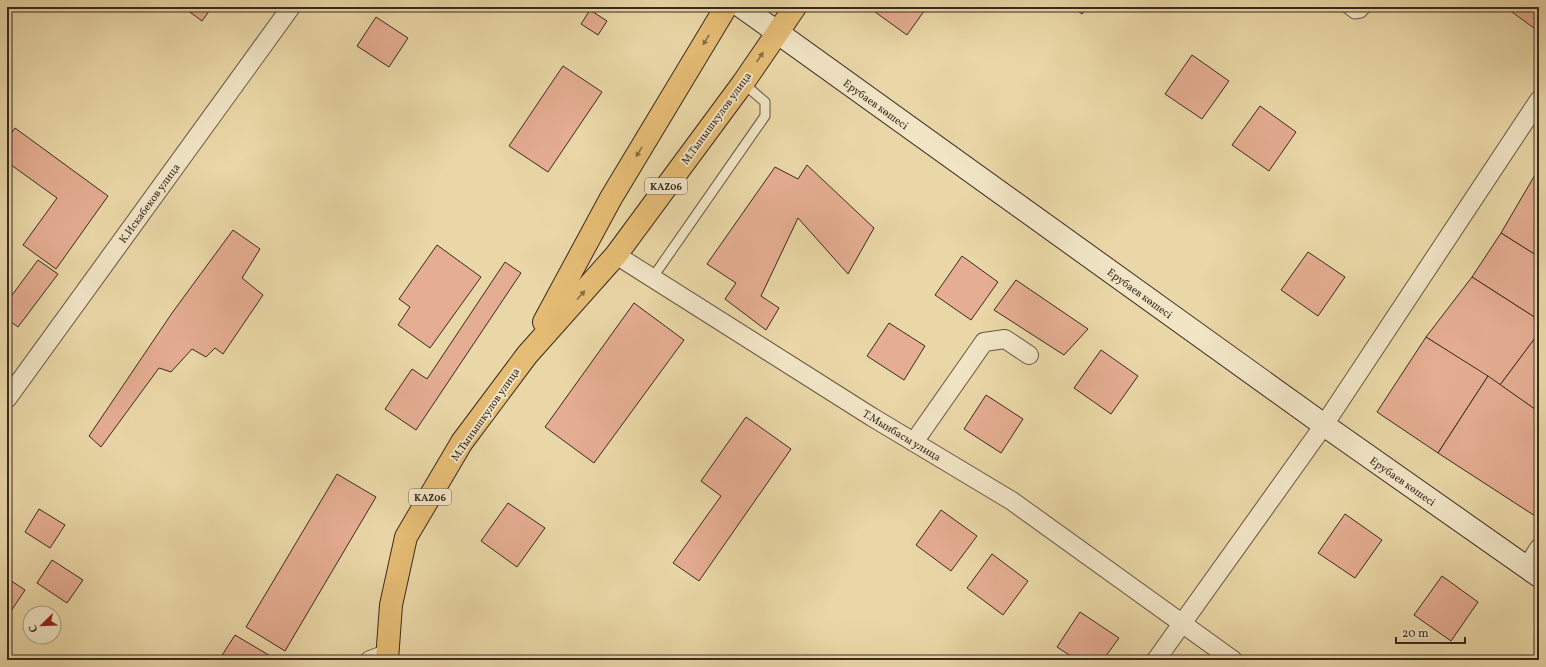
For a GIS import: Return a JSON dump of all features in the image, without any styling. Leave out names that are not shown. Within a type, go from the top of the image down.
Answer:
[{"type":"main road","name":"М.Тынышкулов улица","points":[[527,355],[611,198],[726,7]]},
{"type":"main road","name":"Ерубаев көшесі","points":[[742,7],[1324,425],[1533,572]]},
{"type":"main road","name":"М.Тынышкулов улица","points":[[381,658],[406,536],[462,442],[527,355],[616,254],[743,84],[795,7]]},
{"type":"street","name":"К.Искабеков улица","points":[[7,399],[291,7]]},
{"type":"street","points":[[1156,660],[1324,425],[1539,100]]},
{"type":"street","name":"Т.Мынбасы улица","points":[[616,254],[872,417],[1012,501],[1233,660]]},
{"type":"street","points":[[914,442],[984,342],[1005,339],[1029,355]]},
{"type":"street","points":[[1533,572],[1539,548]]},
{"type":"lane","points":[[1345,7],[1354,14],[1361,13],[1367,7]]},
{"type":"lane","points":[[653,277],[766,116],[765,102],[743,84]]},
{"type":"building","points":[[183,7],[212,7],[202,21]]},
{"type":"building","points":[[872,7],[927,7],[907,35],[871,9]]},
{"type":"building","points":[[1072,7],[1088,7],[1082,14]]},
{"type":"building","points":[[1505,7],[1539,7],[1538,31]]},
{"type":"building","points":[[590,10],[607,21],[598,35],[581,24]]},
{"type":"building","points":[[376,17],[408,38],[389,67],[357,46]]},
{"type":"building","points":[[1192,55],[1229,81],[1202,119],[1165,94]]},
{"type":"building","points":[[563,66],[602,92],[548,172],[509,146]]},
{"type":"building","points":[[1260,106],[1296,132],[1269,171],[1232,145]]},
{"type":"building","points":[[15,128],[108,196],[56,269],[23,245],[57,198],[7,162],[7,140]]},
{"type":"building","points":[[807,165],[874,228],[848,274],[798,218],[761,296],[779,308],[766,330],[725,299],[736,283],[707,264],[775,167],[798,179]]},
{"type":"building","points":[[1539,168],[1539,257],[1501,233]]},
{"type":"building","points":[[233,230],[260,249],[242,278],[263,295],[223,354],[215,348],[206,357],[192,349],[171,372],[159,368],[101,447],[89,436],[172,313]]},
{"type":"building","points":[[1501,233],[1539,257],[1539,320],[1472,277]]},
{"type":"building","points":[[437,245],[481,277],[430,348],[398,325],[410,307],[399,299]]},
{"type":"building","points":[[1308,252],[1345,277],[1318,316],[1281,290]]},
{"type":"building","points":[[962,256],[998,282],[971,320],[935,295]]},
{"type":"building","points":[[38,260],[58,274],[18,327],[7,319],[7,302]]},
{"type":"building","points":[[505,262],[521,273],[416,430],[385,409],[412,369],[427,379]]},
{"type":"building","points":[[1472,277],[1539,320],[1539,333],[1500,385],[1426,337]]},
{"type":"building","points":[[1016,280],[1088,329],[1064,355],[994,310]]},
{"type":"building","points":[[634,303],[684,340],[594,463],[545,427]]},
{"type":"building","points":[[889,323],[925,346],[904,380],[867,356]]},
{"type":"building","points":[[1538,334],[1539,335],[1539,412],[1500,385]]},
{"type":"building","points":[[1426,337],[1488,376],[1438,453],[1377,412]]},
{"type":"building","points":[[1101,350],[1138,376],[1111,414],[1074,388]]},
{"type":"building","points":[[1488,376],[1539,412],[1539,511],[1535,516],[1438,453]]},
{"type":"building","points":[[986,395],[1023,419],[1001,453],[964,429]]},
{"type":"building","points":[[746,417],[791,449],[699,581],[673,563],[721,496],[701,481]]},
{"type":"building","points":[[337,474],[376,497],[285,651],[246,627]]},
{"type":"building","points":[[508,503],[545,528],[517,567],[481,541]]},
{"type":"building","points":[[39,509],[65,525],[50,548],[25,532]]},
{"type":"building","points":[[941,510],[977,536],[951,571],[916,545]]},
{"type":"building","points":[[1345,514],[1382,540],[1355,578],[1318,553]]},
{"type":"building","points":[[992,554],[1028,581],[1003,615],[967,588]]},
{"type":"building","points":[[52,560],[83,580],[67,603],[37,583]]},
{"type":"building","points":[[1442,576],[1478,602],[1451,641],[1414,615]]},
{"type":"building","points":[[7,578],[25,590],[7,617]]},
{"type":"building","points":[[1080,612],[1119,638],[1103,660],[1077,660],[1057,647]]},
{"type":"building","points":[[235,635],[277,660],[219,660]]}]
